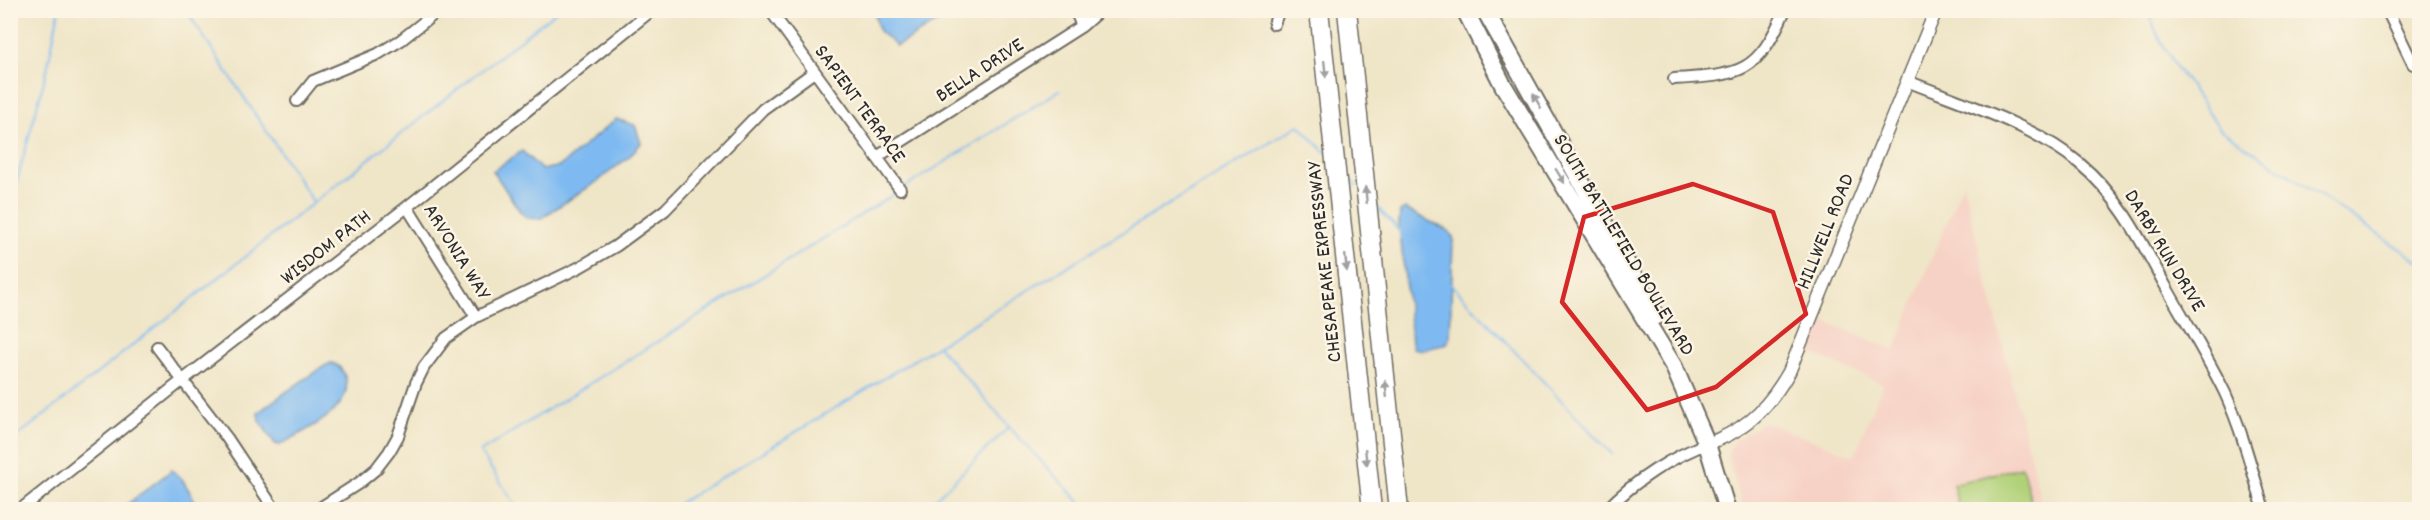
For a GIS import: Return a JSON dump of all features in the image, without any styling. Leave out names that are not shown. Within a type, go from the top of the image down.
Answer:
[{"type":"highway","name":"CHESAPEAKE EXPRESSWAY","points":[[1319,10],[1372,510]]},
{"type":"highway","points":[[1347,10],[1399,510]]},
{"type":"main road","name":"SOUTH BATTLEFIELD BOULEVARD","points":[[1465,10],[1503,85],[1674,367],[1712,442],[1739,510]]},
{"type":"main road","name":"SOUTH BATTLEFIELD BOULEVARD","points":[[1485,10],[1698,393],[1712,442],[1727,510]]},
{"type":"street","points":[[297,101],[313,81],[378,54],[401,40],[440,10]]},
{"type":"street","name":"WISDOM PATH","points":[[20,510],[183,380],[407,207],[652,10]]},
{"type":"street","name":"SAPIENT TERRACE","points":[[770,10],[900,189]]},
{"type":"street","points":[[1075,10],[1082,26]]},
{"type":"street","name":"BELLA DRIVE","points":[[877,157],[1082,26],[1100,10]]},
{"type":"street","points":[[1275,24],[1279,10]]},
{"type":"street","points":[[1674,79],[1718,76],[1749,64],[1769,44],[1785,10]]},
{"type":"street","name":"HILLWELL ROAD","points":[[1712,442],[1731,434],[1756,418],[1779,390],[1789,372],[1936,10]]},
{"type":"street","points":[[2387,10],[2413,64]]},
{"type":"street","points":[[317,510],[376,469],[389,452],[398,436],[416,383],[434,352],[446,338],[476,317],[578,268],[616,246],[665,210],[762,109],[814,72]]},
{"type":"street","name":"DARBY RUN DRIVE","points":[[1907,81],[2044,140],[2079,163],[2101,183],[2129,219],[2224,392],[2242,439],[2264,510]]},
{"type":"street","name":"ARVONIA WAY","points":[[407,207],[476,317]]},
{"type":"street","points":[[157,347],[227,438],[275,510]]},
{"type":"street","points":[[1605,510],[1647,475],[1712,442]]},
{"type":"highlighted area","points":[[1693,184],[1773,212],[1806,314],[1716,387],[1647,410],[1562,302],[1584,217]]},
{"type":"shaded area","points":[[1963,183],[2043,509],[1743,509],[1728,458],[1729,451],[1734,441],[1764,422],[1854,456],[1883,384],[1806,351],[1822,320],[1894,350]]},
{"type":"green space","points":[[2022,467],[2033,509],[1959,509],[1953,484]]},
{"type":"water","points":[[874,10],[956,11],[897,46],[879,31]]},
{"type":"water","points":[[616,119],[635,125],[641,143],[629,157],[598,181],[540,219],[527,218],[519,210],[493,171],[522,151],[542,170],[560,166]]},
{"type":"water","points":[[1405,209],[1449,231],[1453,237],[1450,338],[1447,344],[1420,350],[1413,348],[1399,224],[1400,212]]},
{"type":"water","points":[[331,363],[343,371],[346,380],[346,391],[341,402],[334,411],[313,427],[280,445],[275,444],[259,420],[258,413]]},
{"type":"water","points":[[172,470],[182,479],[197,504],[194,509],[121,509]]},
{"type":"waterway","points":[[10,206],[47,70],[59,10]]},
{"type":"waterway","points":[[186,10],[314,203]]},
{"type":"waterway","points":[[10,442],[558,10]]},
{"type":"waterway","points":[[2147,10],[2158,36],[2177,68],[2221,130],[2420,262]]},
{"type":"waterway","points":[[902,189],[1060,90]]},
{"type":"waterway","points":[[668,510],[1299,125],[1326,153]]},
{"type":"waterway","points":[[1344,173],[1357,186]]},
{"type":"waterway","points":[[519,510],[480,452],[898,192]]},
{"type":"waterway","points":[[1375,205],[1402,234]]},
{"type":"waterway","points":[[1450,283],[1612,454]]},
{"type":"waterway","points":[[938,346],[1009,427],[1087,510]]},
{"type":"waterway","points":[[924,510],[1009,427]]}]
